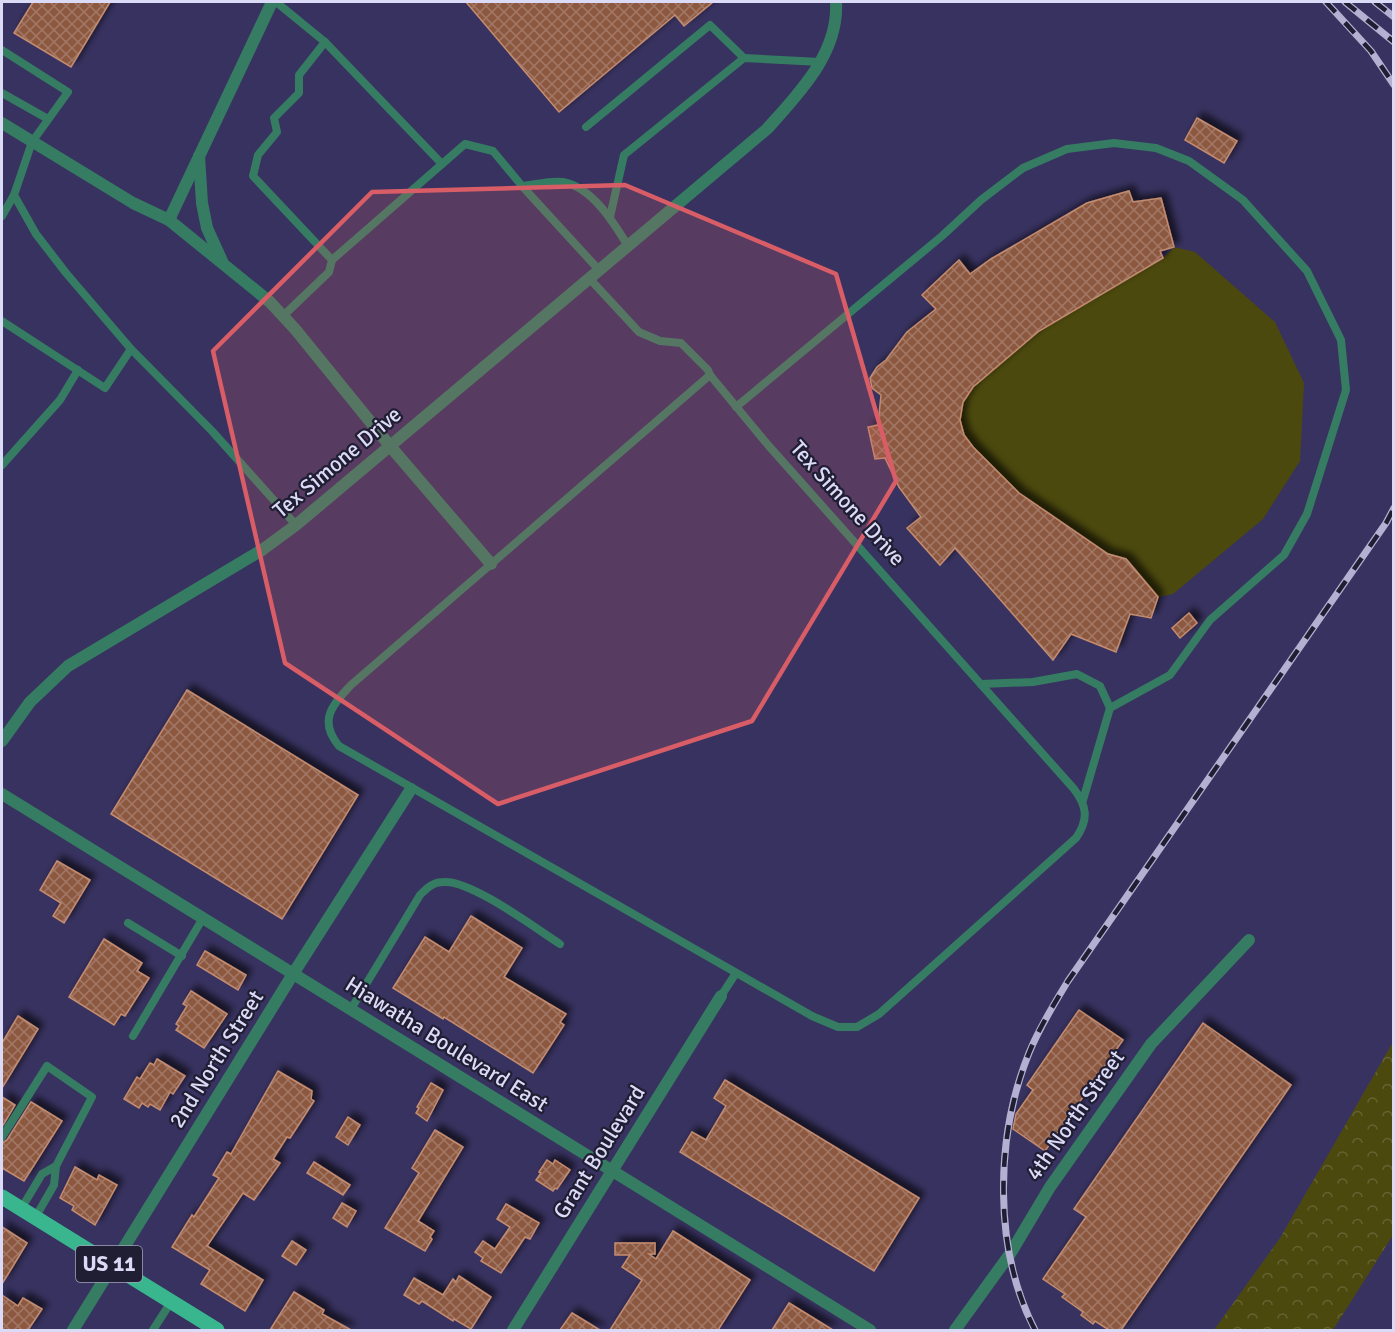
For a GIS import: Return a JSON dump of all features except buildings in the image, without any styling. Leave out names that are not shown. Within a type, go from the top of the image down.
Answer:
[{"type":"main road","name":"US 11","points":[[2,1197],[217,1330]]},
{"type":"street","points":[[169,220],[274,2]]},
{"type":"street","name":"Tex Simone Drive","points":[[2,741],[30,702],[68,666],[262,550],[296,525],[767,129],[799,93],[820,62],[834,29],[836,2]]},
{"type":"street","points":[[2,123],[133,203],[169,220],[270,302],[491,564]]},
{"type":"street","points":[[199,154],[202,203],[207,228],[222,262]]},
{"type":"street","name":"2nd North Street","points":[[73,1330],[293,974],[411,789]]},
{"type":"street","name":"Hiawatha Boulevard East","points":[[2,794],[870,1330]]},
{"type":"street","name":"4th North Street","points":[[955,1330],[1010,1254],[1050,1187],[1151,1044],[1250,940]]},
{"type":"street","name":"Grant Boulevard","points":[[513,1330],[721,996]]},
{"type":"lane","points":[[274,2],[325,42],[442,164],[332,260],[329,272],[283,316]]},
{"type":"lane","points":[[586,128],[710,25],[744,58],[820,62]]},
{"type":"lane","points":[[325,42],[299,75],[299,93],[274,118],[276,132],[258,155],[253,176],[332,260]]},
{"type":"lane","points":[[2,50],[68,92],[32,142],[14,195],[2,216]]},
{"type":"lane","points":[[610,217],[624,155],[744,58]]},
{"type":"lane","points":[[2,93],[48,119]]},
{"type":"lane","points":[[736,407],[942,236],[981,200],[1023,168],[1067,149],[1114,143],[1156,148],[1189,161],[1243,200],[1307,271],[1341,340],[1346,390],[1307,514],[1284,555],[1210,620],[1170,675],[1110,708]]},
{"type":"lane","name":"Tex Simone Drive","points":[[442,164],[465,144],[493,151],[639,332],[660,341],[681,343],[708,370],[768,445],[1083,801]]},
{"type":"lane","points":[[522,186],[563,182],[582,190],[610,217],[628,246]]},
{"type":"lane","points":[[14,195],[36,234],[130,349],[212,431],[296,525]]},
{"type":"lane","points":[[2,321],[105,388],[130,349]]},
{"type":"lane","points":[[2,465],[60,400],[78,370]]},
{"type":"lane","points":[[710,375],[351,685],[336,700],[329,712],[328,725],[331,736],[339,746],[812,1016],[838,1026],[857,1027],[879,1014],[1076,838],[1083,828],[1085,810],[1083,801],[1110,708],[1100,686],[1077,674],[1033,682],[981,684]]},
{"type":"lane","points":[[351,1009],[420,895],[435,883],[446,881],[477,892],[560,944]]},
{"type":"lane","points":[[133,1036],[203,918]]},
{"type":"lane","points":[[128,923],[182,956]]},
{"type":"lane","points":[[721,996],[736,973]]},
{"type":"lane","points":[[2,1137],[47,1066],[92,1097],[56,1166],[54,1185],[35,1218]]},
{"type":"lane","points":[[21,1209],[42,1174],[56,1166]]},
{"type":"lane","points":[[153,1330],[171,1302]]},
{"type":"highlighted area","points":[[625,185],[836,274],[896,481],[752,721],[498,804],[285,663],[213,351],[372,192]]},
{"type":"green space","points":[[1174,247],[1195,252],[1275,322],[1304,383],[1300,461],[1263,519],[1173,594],[1158,597],[1126,559],[1108,554],[1019,493],[973,447],[964,435],[960,420],[963,402],[973,387],[1039,331],[1163,258]]},
{"type":"green space","points":[[1393,1042],[1393,1235],[1333,1330],[1214,1330],[1280,1238]]},
{"type":"railway","points":[[1326,2],[1371,51],[1394,85]]},
{"type":"railway","points":[[1345,2],[1394,42]]},
{"type":"railway","points":[[1375,2],[1394,17]]},
{"type":"railway","points":[[1035,1330],[1021,1298],[1012,1264],[1006,1229],[1004,1193],[1005,1156],[1010,1120],[1029,1053],[1068,981],[1386,523],[1394,508]]}]
